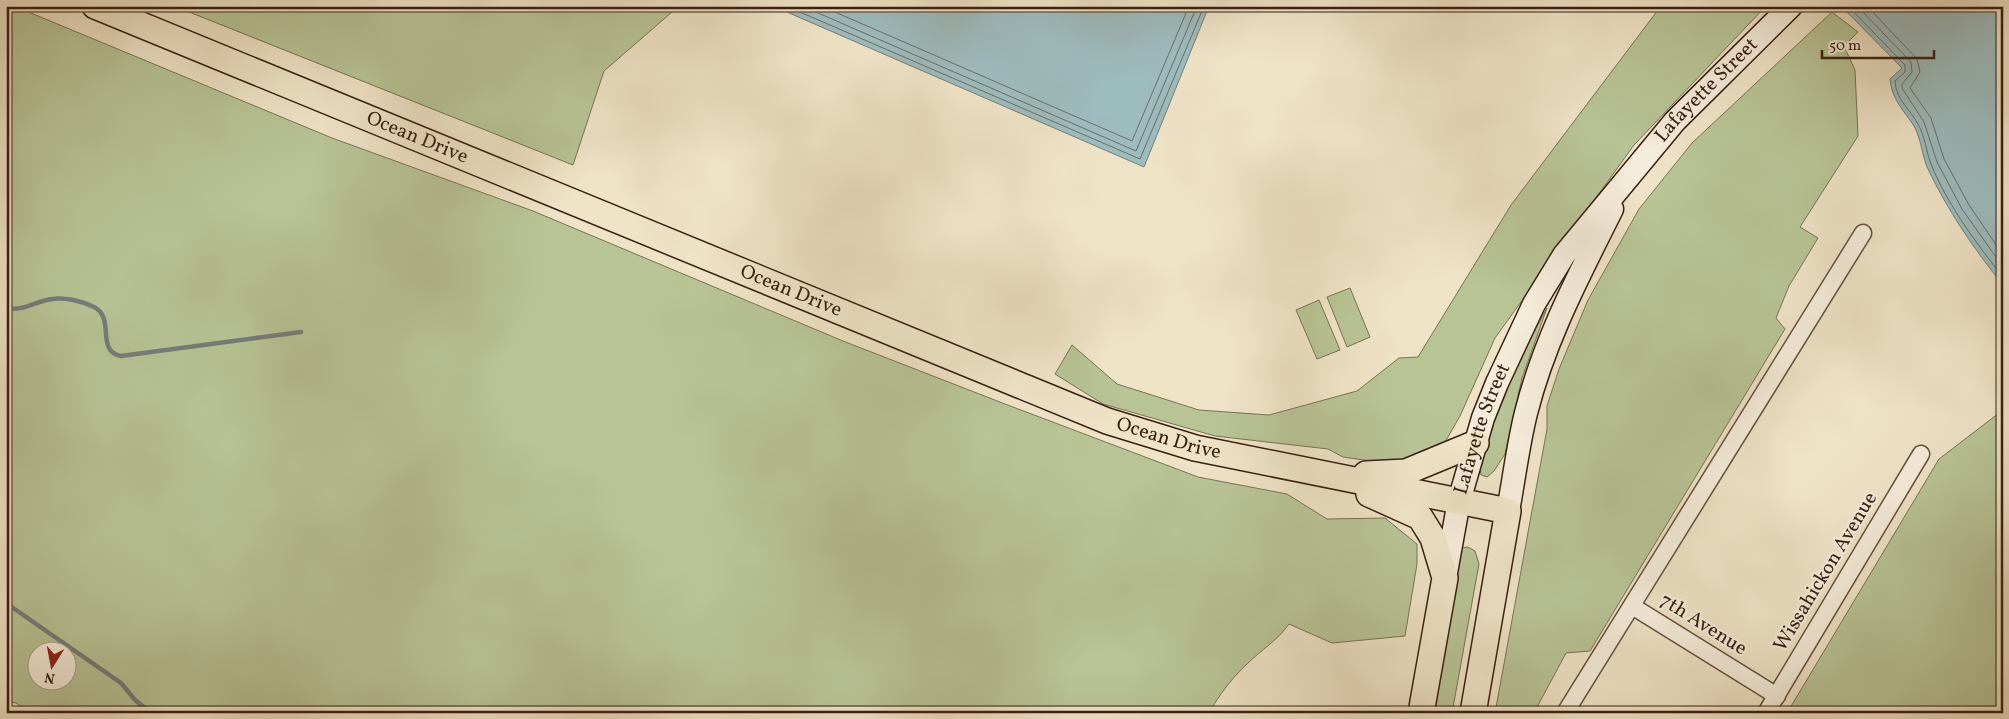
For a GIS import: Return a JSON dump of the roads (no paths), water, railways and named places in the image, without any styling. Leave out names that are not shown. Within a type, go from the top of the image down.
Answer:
[{"type":"main road","name":"Ocean Drive","points":[[95,6],[1107,422],[1195,448],[1508,511]]},
{"type":"main road","name":"Lafayette Street","points":[[1421,713],[1459,502],[1476,442],[1497,383],[1534,304],[1568,248],[1675,121],[1791,6]]},
{"type":"main road","name":"Lafayette Street","points":[[1473,713],[1526,414],[1539,372],[1566,304],[1627,179]]},
{"type":"main road","points":[[1329,475],[1406,472],[1476,442]]},
{"type":"main road","points":[[1329,475],[1420,517],[1433,538],[1445,578]]},
{"type":"street","points":[[1565,713],[1863,233]]},
{"type":"street","name":"Wissahickon Avenue","points":[[1766,713],[1921,454]]},
{"type":"street","name":"7th Avenue","points":[[1632,606],[1777,696]]},
{"type":"water","points":[[773,6],[1209,6],[1144,167]]},
{"type":"water","points":[[1841,6],[2003,6],[2003,285],[1962,229],[1928,169],[1914,126],[1899,104],[1891,86],[1890,79],[1902,68]]},
{"type":"waterway","points":[[6,308],[18,309],[46,300],[57,299],[73,300],[94,307],[104,319],[109,348],[113,353],[121,356],[301,332]]},
{"type":"waterway","points":[[6,603],[121,683],[135,700],[151,713]]}]
